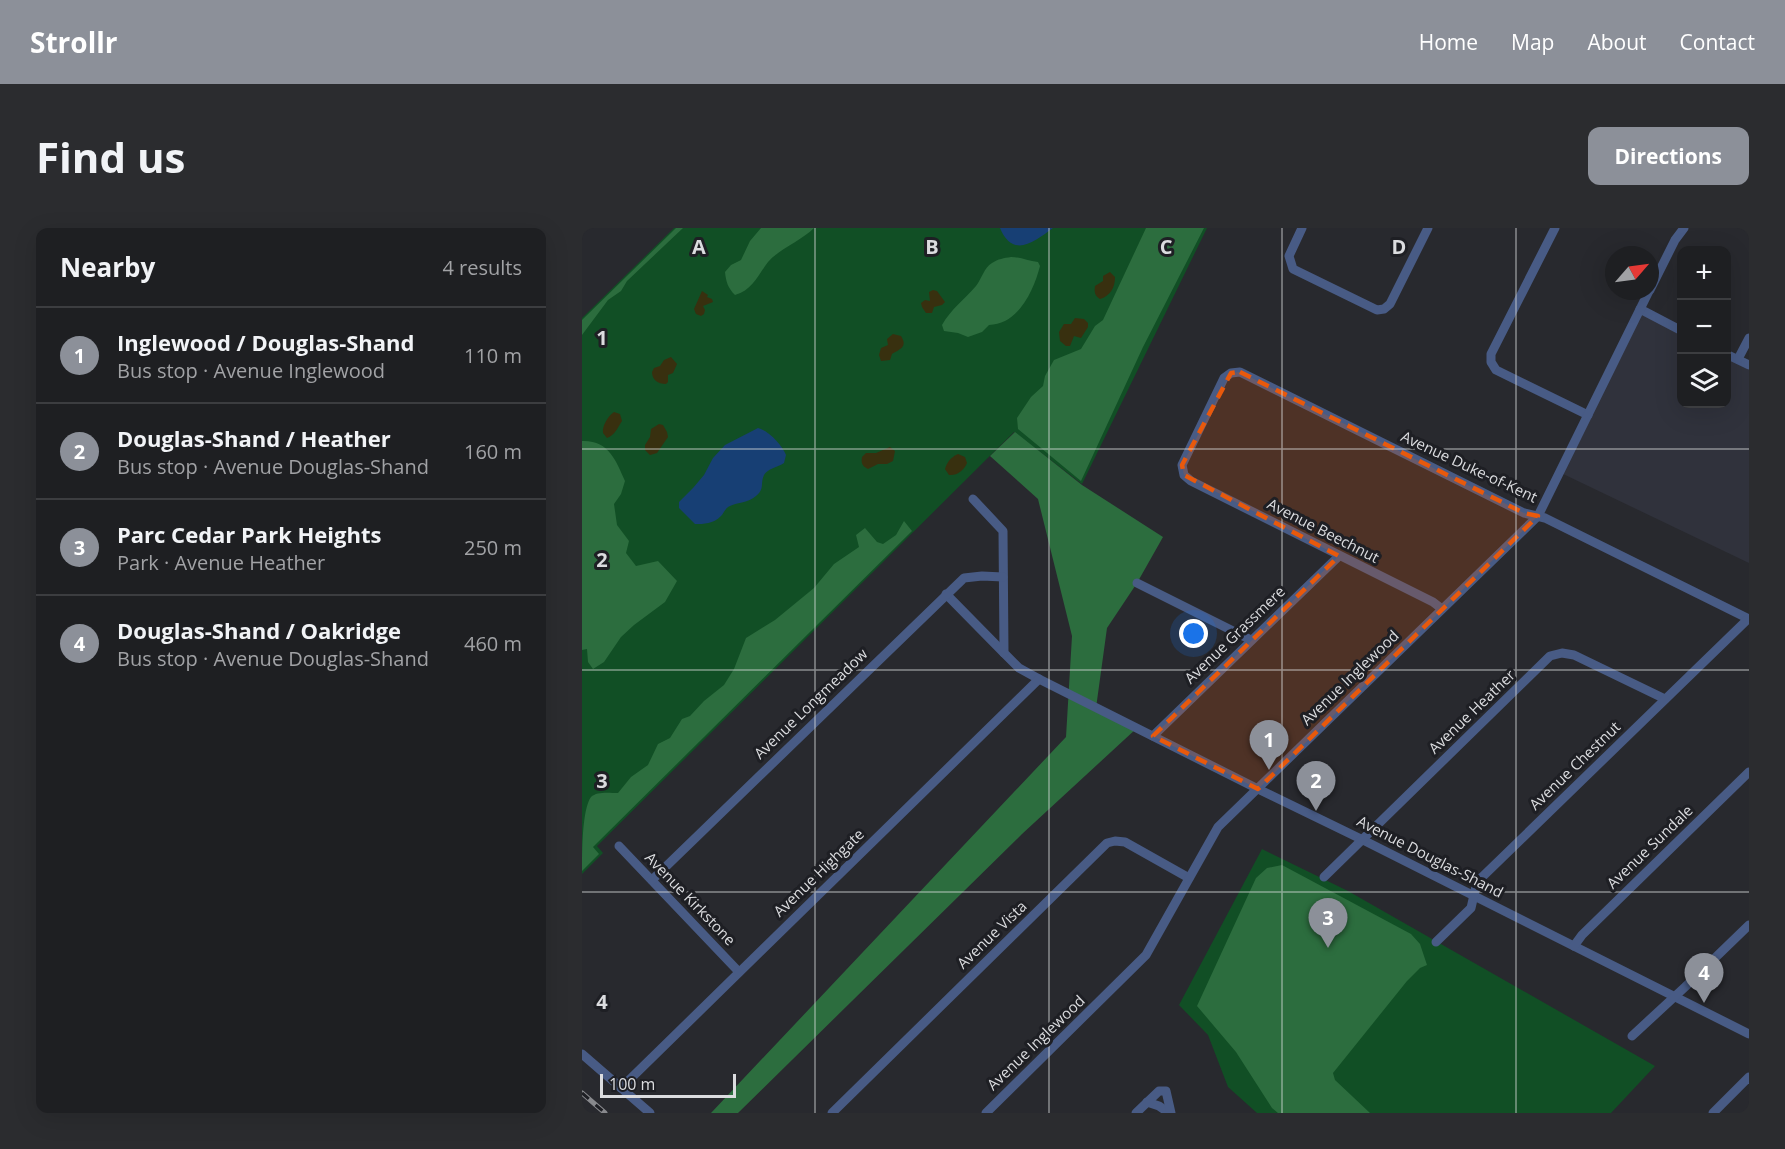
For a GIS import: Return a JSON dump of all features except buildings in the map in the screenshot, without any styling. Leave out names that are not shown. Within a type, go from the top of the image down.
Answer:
[{"type":"street","points":[[1302,228],[1288,256],[1293,269],[1377,310],[1384,309],[1390,304],[1428,228]]},
{"type":"street","points":[[1554,228],[1491,354],[1491,362],[1496,370],[1588,415]]},
{"type":"street","name":"Avenue Inglewood","points":[[1659,272],[1675,240],[1684,228]]},
{"type":"street","name":"Avenue Inglewood","points":[[986,1113],[1146,955],[1218,827],[1538,516],[1645,300]]},
{"type":"street","points":[[1640,309],[1677,328]]},
{"type":"street","points":[[1738,359],[1749,338]]},
{"type":"street","points":[[1731,356],[1749,365]]},
{"type":"street","name":"Avenue Duke-of-Kent","points":[[1191,481],[1184,475],[1182,465],[1224,378],[1231,373],[1240,372],[1524,513],[1545,518],[1749,619]]},
{"type":"street","name":"Avenue Beechnut","points":[[1191,481],[1433,602],[1442,609]]},
{"type":"street","points":[[974,499],[1003,531],[1004,653]]},
{"type":"street","name":"Avenue Grassmere","points":[[1153,736],[1339,556]]},
{"type":"street","name":"Avenue Longmeadow","points":[[652,880],[964,578],[1003,577]]},
{"type":"street","points":[[1137,583],[1251,640]]},
{"type":"street","name":"Avenue Douglas-Shand","points":[[946,594],[1019,668],[1039,679],[1749,1034]]},
{"type":"street","name":"Avenue Chestnut","points":[[1436,942],[1471,908],[1477,882],[1749,619]]},
{"type":"street","name":"Avenue Heather","points":[[1324,877],[1550,656],[1562,653],[1574,655],[1665,699]]},
{"type":"street","name":"Avenue Highgate","points":[[621,1088],[1039,679]]},
{"type":"street","name":"Avenue Sundale","points":[[1574,946],[1582,934],[1749,772]]},
{"type":"street","name":"Avenue Vista","points":[[832,1113],[1107,843],[1125,842],[1189,878]]},
{"type":"street","name":"Avenue Kirkstone","points":[[619,846],[739,972]]},
{"type":"street","points":[[1632,1036],[1749,925]]},
{"type":"street","points":[[582,1054],[650,1113]]},
{"type":"street","points":[[1713,1113],[1749,1077]]},
{"type":"street","points":[[1136,1113],[1159,1091],[1166,1091],[1170,1113]]},
{"type":"street","points":[[1147,1102],[1170,1113]]},
{"type":"highlighted area","points":[[1240,372],[1524,513],[1538,516],[1258,789],[1153,736],[1339,556],[1184,475],[1182,465],[1231,373]]},
{"type":"shaded area","points":[[1640,309],[1677,329],[1677,408],[1731,408],[1731,357],[1749,367],[1749,563],[1559,472]]},
{"type":"green space","points":[[674,228],[1207,228],[1082,484],[1014,432],[597,846],[603,853],[582,874],[582,318]]},
{"type":"green space","points":[[676,228],[683,228],[627,281],[621,291],[608,300],[582,335],[582,320]]},
{"type":"green space","points":[[761,228],[814,228],[773,257],[751,286],[735,295],[728,285],[725,272],[731,265],[741,260],[750,241]]},
{"type":"green space","points":[[1146,228],[1204,228],[1143,347],[1081,481],[1018,429],[1017,418],[1031,397],[1043,386],[1045,376],[1054,360],[1081,349],[1095,326],[1103,320]]},
{"type":"green space","points":[[1011,257],[1038,262],[1040,266],[1029,295],[1016,313],[968,337],[944,331],[942,325],[946,319],[976,286],[987,268],[992,263]]},
{"type":"green space","points":[[1015,432],[1082,485],[1163,537],[1137,583],[1107,628],[1096,708],[1137,728],[1022,834],[738,1113],[711,1113],[1066,737],[1072,636],[1038,499],[990,456]]},
{"type":"green space","points":[[582,441],[599,444],[605,448],[615,459],[625,481],[621,494],[614,504],[617,525],[629,541],[626,553],[636,566],[658,561],[677,581],[665,602],[621,637],[604,662],[593,669],[588,662],[587,649],[582,650]]},
{"type":"green space","points":[[904,521],[912,531],[593,847],[599,854],[582,871],[584,821],[591,797],[600,793],[618,793],[631,777],[648,765],[658,744],[670,738],[682,719],[690,716],[724,685],[734,669],[746,638],[775,620],[814,588],[834,564],[859,547],[856,535],[865,528],[877,542],[883,544],[896,535]]},
{"type":"green space","points":[[1262,849],[1348,891],[1655,1066],[1611,1113],[1257,1113],[1228,1087],[1208,1035],[1179,1005]]},
{"type":"green space","points":[[1282,865],[1411,934],[1420,944],[1427,965],[1420,968],[1407,981],[1333,1073],[1335,1080],[1370,1113],[1278,1113],[1272,1108],[1236,1052],[1197,1006],[1256,878],[1267,868]]},
{"type":"sand","points":[[1110,272],[1115,277],[1113,288],[1107,296],[1100,299],[1095,294],[1095,286],[1103,281],[1103,276]]},
{"type":"sand","points":[[702,291],[713,302],[703,306],[705,310],[701,316],[696,314],[694,309]]},
{"type":"sand","points":[[937,291],[945,302],[934,307],[932,313],[926,313],[921,303],[925,300],[930,301],[929,292]]},
{"type":"sand","points":[[1075,318],[1084,319],[1088,327],[1081,338],[1074,336],[1070,346],[1066,346],[1060,341],[1059,332],[1064,324],[1071,324]]},
{"type":"sand","points":[[893,334],[901,336],[904,343],[892,354],[890,360],[881,361],[879,355],[881,348],[888,345],[887,339]]},
{"type":"sand","points":[[671,357],[677,364],[673,373],[668,375],[666,384],[658,382],[652,375],[654,368]]},
{"type":"sand","points":[[614,412],[620,414],[622,421],[614,433],[607,438],[603,433],[603,427]]},
{"type":"sand","points":[[659,424],[663,425],[668,437],[657,453],[650,455],[645,450],[645,445],[650,437],[651,429]]},
{"type":"sand","points":[[890,447],[895,451],[893,461],[868,469],[863,465],[862,457],[866,453],[876,453]]},
{"type":"sand","points":[[958,454],[965,457],[967,463],[960,472],[949,475],[945,469],[946,466],[951,458]]},
{"type":"water","points":[[1000,228],[1053,228],[1031,242],[1017,245],[1005,237]]},
{"type":"water","points":[[758,428],[771,435],[781,447],[786,455],[784,463],[765,473],[761,489],[753,498],[728,507],[718,519],[712,522],[695,524],[679,508],[679,502],[704,475],[713,458],[725,445]]},
{"type":"railway","points":[[582,1093],[605,1113]]},
{"type":"place","name":"Inglewood / Douglas-Shand","points":[[1269,770]]},
{"type":"place","name":"Douglas-Shand / Heather","points":[[1316,811]]},
{"type":"place","name":"Parc Cedar Park Heights","points":[[1328,948]]},
{"type":"place","name":"Douglas-Shand / Oakridge","points":[[1704,1003]]}]
